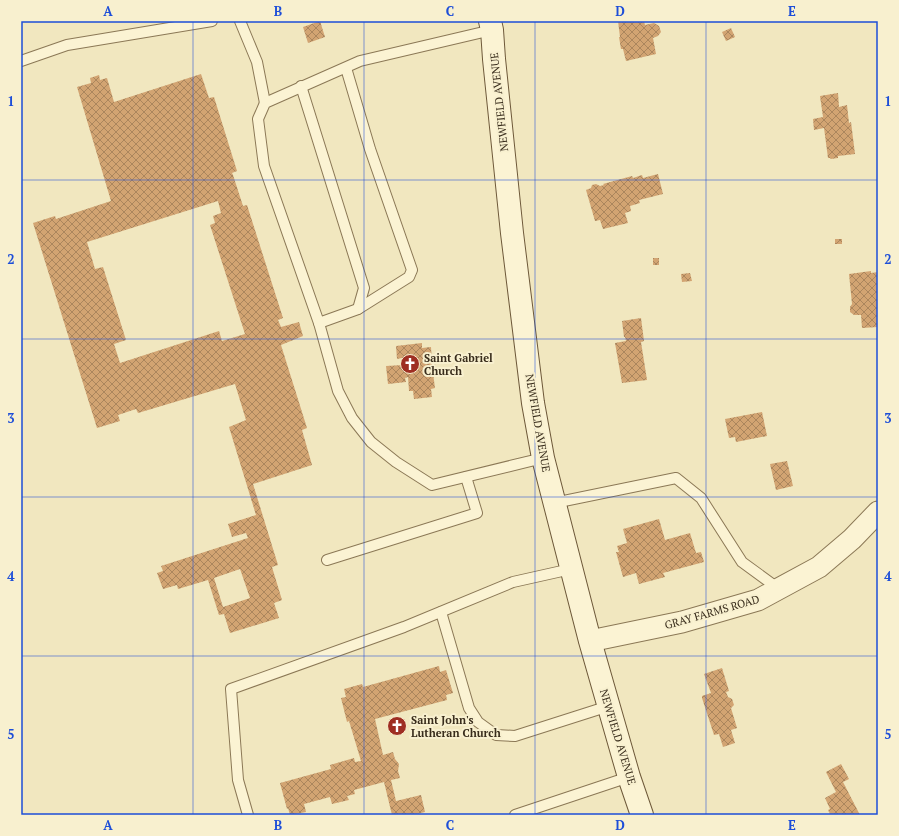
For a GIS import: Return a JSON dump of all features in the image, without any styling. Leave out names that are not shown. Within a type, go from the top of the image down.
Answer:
[{"type":"main road","name":"NEWFIELD AVENUE","points":[[491,26],[512,232],[533,403],[543,458],[590,641],[629,777],[642,815]]},
{"type":"street","name":"GRAY FARMS ROAD","points":[[590,641],[682,622],[758,600],[819,567],[852,540],[878,512]]},
{"type":"lane","points":[[21,61],[67,45],[212,21]]},
{"type":"lane","points":[[240,21],[257,62],[265,103],[258,120],[264,166],[318,323],[338,390],[352,418],[371,442],[396,462],[432,485],[543,458]]},
{"type":"lane","points":[[265,103],[360,61],[491,26]]},
{"type":"lane","points":[[318,323],[358,309],[409,277],[412,270],[370,149],[346,68]]},
{"type":"lane","points":[[301,86],[364,288],[358,309]]},
{"type":"lane","points":[[328,560],[477,513],[466,477]]},
{"type":"lane","points":[[554,503],[676,478],[701,498],[742,562],[779,589]]},
{"type":"lane","points":[[248,815],[238,780],[231,689],[404,627],[513,582],[571,569]]},
{"type":"lane","points":[[442,612],[469,708],[478,722],[496,735],[515,736],[609,706]]},
{"type":"lane","points":[[515,815],[629,777]]},
{"type":"building","points":[[320,21],[325,37],[308,43],[303,27]]},
{"type":"building","points":[[618,21],[644,21],[645,25],[654,23],[659,26],[661,32],[658,36],[653,38],[656,54],[626,61],[623,49],[621,49]]},
{"type":"building","points":[[731,28],[735,37],[726,41],[722,32]]},
{"type":"building","points":[[201,74],[209,98],[214,97],[237,171],[232,173],[243,206],[247,205],[283,318],[278,320],[281,327],[299,322],[303,336],[281,345],[307,428],[302,430],[312,465],[253,484],[278,565],[272,567],[282,600],[274,603],[279,618],[230,633],[224,614],[219,615],[208,580],[178,589],[177,585],[163,589],[157,573],[163,571],[161,566],[248,538],[246,533],[232,537],[228,524],[256,515],[229,427],[246,420],[235,384],[138,413],[136,409],[118,415],[120,421],[97,428],[33,223],[55,216],[56,219],[111,201],[77,87],[91,83],[90,78],[99,75],[100,80],[107,78],[114,102]],"holes":[[[218,201],[221,213],[213,216],[215,223],[210,225],[245,334],[222,341],[219,331],[120,363],[114,344],[126,340],[103,267],[95,269],[87,242]],[[240,569],[250,598],[223,607],[214,578]]]},
{"type":"building","points":[[838,93],[839,107],[847,105],[849,123],[851,122],[855,154],[838,156],[838,158],[831,159],[828,158],[824,128],[814,130],[813,119],[823,117],[820,96]]},
{"type":"building","points":[[658,174],[663,194],[639,200],[640,203],[630,206],[631,211],[625,213],[628,223],[603,229],[600,220],[595,221],[586,190],[591,188],[592,185],[596,184],[600,186],[632,176],[633,178],[642,175],[643,178]]},
{"type":"building","points":[[835,239],[842,239],[842,244],[835,244]]},
{"type":"building","points":[[653,258],[659,258],[659,265],[653,265]]},
{"type":"building","points":[[871,271],[871,273],[878,272],[878,327],[862,328],[861,315],[854,315],[850,312],[850,307],[852,304],[849,274]]},
{"type":"building","points":[[690,273],[692,281],[682,282],[681,274]]},
{"type":"building","points":[[641,318],[644,341],[641,342],[647,380],[622,383],[615,343],[626,341],[622,321]]},
{"type":"building","points":[[422,343],[422,348],[431,347],[432,364],[435,363],[436,373],[433,373],[435,388],[431,389],[432,397],[414,399],[413,391],[409,391],[408,377],[405,378],[406,382],[388,384],[386,366],[403,365],[402,358],[397,359],[396,346]]},
{"type":"building","points":[[762,412],[767,436],[736,442],[735,437],[729,438],[725,419]]},
{"type":"building","points":[[787,461],[793,486],[776,490],[770,464]]},
{"type":"building","points":[[659,519],[665,540],[690,533],[696,553],[701,552],[704,562],[663,573],[665,577],[639,584],[636,573],[623,577],[616,552],[619,552],[617,546],[627,543],[623,529]]},
{"type":"building","points":[[439,666],[440,672],[446,670],[453,693],[446,695],[447,700],[375,719],[383,755],[393,752],[395,759],[399,764],[398,771],[400,778],[391,780],[396,801],[421,795],[425,812],[413,815],[392,815],[384,782],[354,790],[355,794],[347,796],[349,800],[332,804],[330,797],[304,804],[306,812],[290,815],[280,783],[331,769],[330,765],[354,758],[355,762],[361,761],[349,721],[347,722],[341,698],[346,697],[344,689],[362,684],[363,687]]},
{"type":"building","points":[[722,668],[729,691],[726,692],[728,697],[732,699],[734,705],[731,708],[737,728],[731,730],[735,743],[723,747],[719,734],[714,735],[702,698],[702,696],[711,693],[704,674]]},
{"type":"building","points":[[841,764],[849,779],[843,782],[860,815],[833,815],[830,814],[828,810],[830,809],[825,798],[836,792],[826,772]]},
{"type":"place","name":"Saint Gabriel Church","points":[[410,364]]},
{"type":"place","name":"Saint John's Lutheran Church","points":[[397,726]]}]
